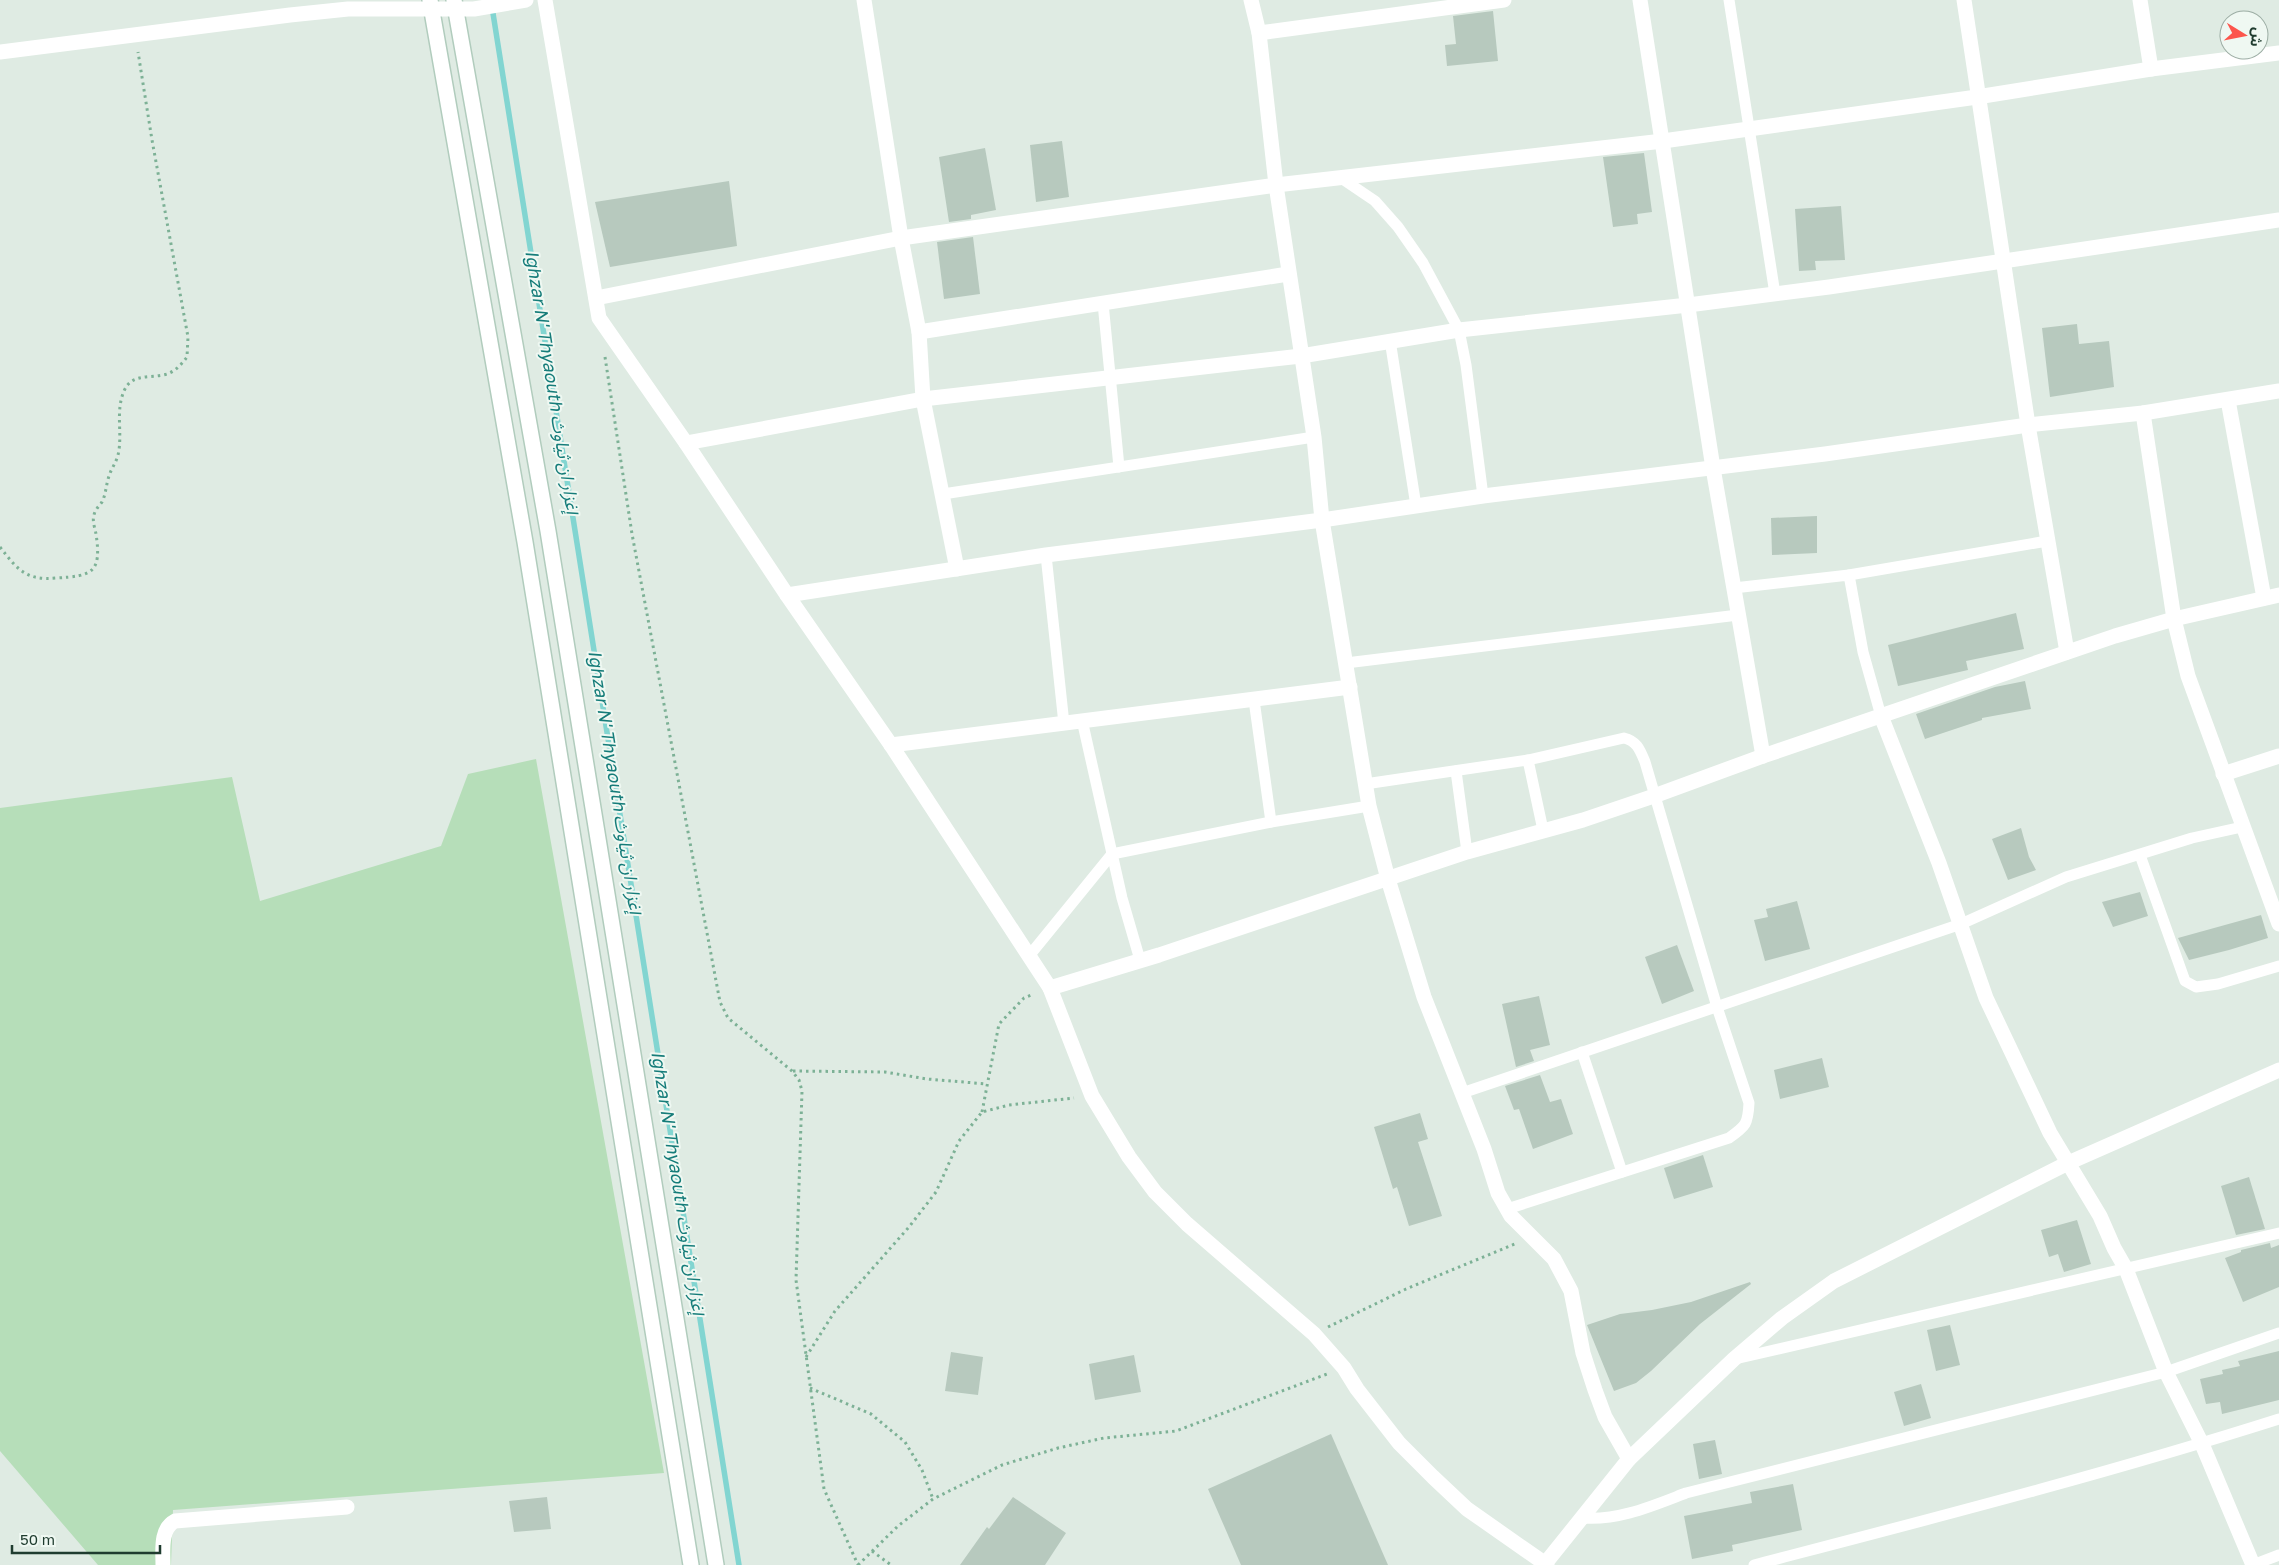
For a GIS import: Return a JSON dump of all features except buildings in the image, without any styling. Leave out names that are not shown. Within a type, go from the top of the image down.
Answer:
[{"type":"street","points":[[0,52],[338,10],[430,4],[455,4],[474,9],[526,0]]},
{"type":"street","points":[[545,0],[599,318],[891,745],[1050,988],[1092,1096],[1129,1157],[1155,1192],[1187,1224],[1314,1334],[1344,1368],[1357,1389],[1399,1443],[1432,1477],[1467,1509],[1545,1564],[1629,1459],[1734,1360],[1782,1318],[1834,1281],[2068,1163],[2279,1070]]},
{"type":"street","points":[[864,0],[901,238],[918,332],[923,399],[957,569]]},
{"type":"street","points":[[1251,0],[1259,33],[1288,274],[1314,437],[1322,520],[1369,806],[1388,879],[1424,997],[1498,1192],[1511,1216],[1554,1259],[1571,1291],[1583,1353],[1595,1390],[1605,1417],[1629,1459]]},
{"type":"street","points":[[1259,33],[1504,0]]},
{"type":"street","points":[[1640,0],[1713,468],[1763,756]]},
{"type":"street","points":[[1964,0],[1977,97],[2028,425],[2067,652]]},
{"type":"street","points":[[2140,0],[2151,69]]},
{"type":"street","points":[[430,4],[525,542],[691,1565]]},
{"type":"street","points":[[455,4],[548,531],[716,1565]]},
{"type":"street","points":[[596,298],[901,238],[1276,185],[1663,141],[1977,97],[2151,69],[2279,54]]},
{"type":"street","points":[[686,443],[923,399],[1301,356],[1459,330],[1775,294],[2279,220]]},
{"type":"street","points":[[918,332],[1288,274]]},
{"type":"street","points":[[787,595],[1046,556],[1322,520],[1483,496],[1713,468],[2028,425],[2143,413],[2279,391]]},
{"type":"street","points":[[2228,400],[2264,598]]},
{"type":"street","points":[[2143,413],[2174,619],[2188,676],[2242,827],[2274,895],[2279,924]]},
{"type":"street","points":[[1050,988],[1467,852],[1582,820],[2067,652],[2174,619],[2279,595]]},
{"type":"street","points":[[891,745],[1350,687]]},
{"type":"street","points":[[1881,716],[1961,924],[1986,998],[2050,1133],[2100,1216],[2114,1248],[2126,1269],[2166,1372],[2202,1444],[2253,1565]]},
{"type":"street","points":[[2223,774],[2279,756]]},
{"type":"street","points":[[163,1565],[165,1532],[169,1524],[175,1521],[347,1507]]},
{"type":"lane","points":[[1729,0],[1747,129],[1775,294]]},
{"type":"lane","points":[[1341,178],[1375,201],[1398,227],[1424,263],[1459,330],[1466,365],[1483,496]]},
{"type":"lane","points":[[1103,303],[1119,467]]},
{"type":"lane","points":[[1390,340],[1416,506]]},
{"type":"lane","points":[[943,494],[1314,437]]},
{"type":"lane","points":[[1734,588],[1849,575],[2047,541]]},
{"type":"lane","points":[[1046,556],[1064,724]]},
{"type":"lane","points":[[1849,575],[1863,652],[1881,716]]},
{"type":"lane","points":[[1346,663],[1738,615]]},
{"type":"lane","points":[[1254,700],[1270,822]]},
{"type":"lane","points":[[1082,720],[1112,854],[1140,960]]},
{"type":"lane","points":[[1365,784],[1528,760],[1624,738],[1631,739],[1638,746],[1646,762],[1654,796],[1749,1103],[1748,1116],[1744,1128],[1729,1138],[1507,1209]]},
{"type":"lane","points":[[1528,760],[1542,830]]},
{"type":"lane","points":[[1456,772],[1467,852]]},
{"type":"lane","points":[[1029,956],[1112,854],[1270,822],[1369,806]]},
{"type":"lane","points":[[1462,1093],[1961,924],[2066,877],[2192,838],[2242,827]]},
{"type":"lane","points":[[2140,855],[2185,981],[2196,987],[2218,984],[2279,966]]},
{"type":"lane","points":[[1582,1052],[1622,1172]]},
{"type":"lane","points":[[1734,1360],[2279,1233]]},
{"type":"lane","points":[[1582,1518],[1601,1519],[1630,1513],[1686,1493],[2166,1372],[2279,1333]]},
{"type":"lane","points":[[1754,1565],[2025,1494],[2202,1444],[2279,1419]]},
{"type":"lane","points":[[2253,1565],[2279,1554]]},
{"type":"path","points":[[0,547],[14,566],[29,576],[44,579],[74,577],[93,570],[98,563],[99,556],[94,514],[102,501],[119,453],[118,415],[124,392],[129,382],[142,376],[163,375],[173,371],[187,357],[188,338],[152,140],[136,34]]},
{"type":"path","points":[[603,348],[632,534],[720,1002],[728,1018],[792,1071],[799,1080],[802,1091],[796,1280],[824,1489],[858,1565],[898,1526],[934,1499],[1002,1465],[1058,1448],[1104,1438],[1176,1431],[1344,1368]]},
{"type":"path","points":[[806,1358],[835,1311],[909,1227],[936,1192],[959,1141],[982,1112],[999,1024],[1024,998],[1050,988]]},
{"type":"path","points":[[792,1071],[885,1072],[927,1079],[987,1084]]},
{"type":"path","points":[[982,1112],[1009,1105],[1092,1096]]},
{"type":"path","points":[[1314,1334],[1406,1289],[1532,1237]]},
{"type":"path","points":[[809,1388],[870,1414],[905,1442],[922,1470],[934,1499]]},
{"type":"path","points":[[872,1552],[890,1565]]},
{"type":"green space","points":[[536,759],[664,1473],[173,1510],[171,1565],[98,1565],[0,1451],[0,808],[232,777],[260,901],[441,846],[468,774]]},
{"type":"waterway","name":"Ighzar N' Thyaouth إغزار ان ثياوث","points":[[492,7],[739,1565]]}]
